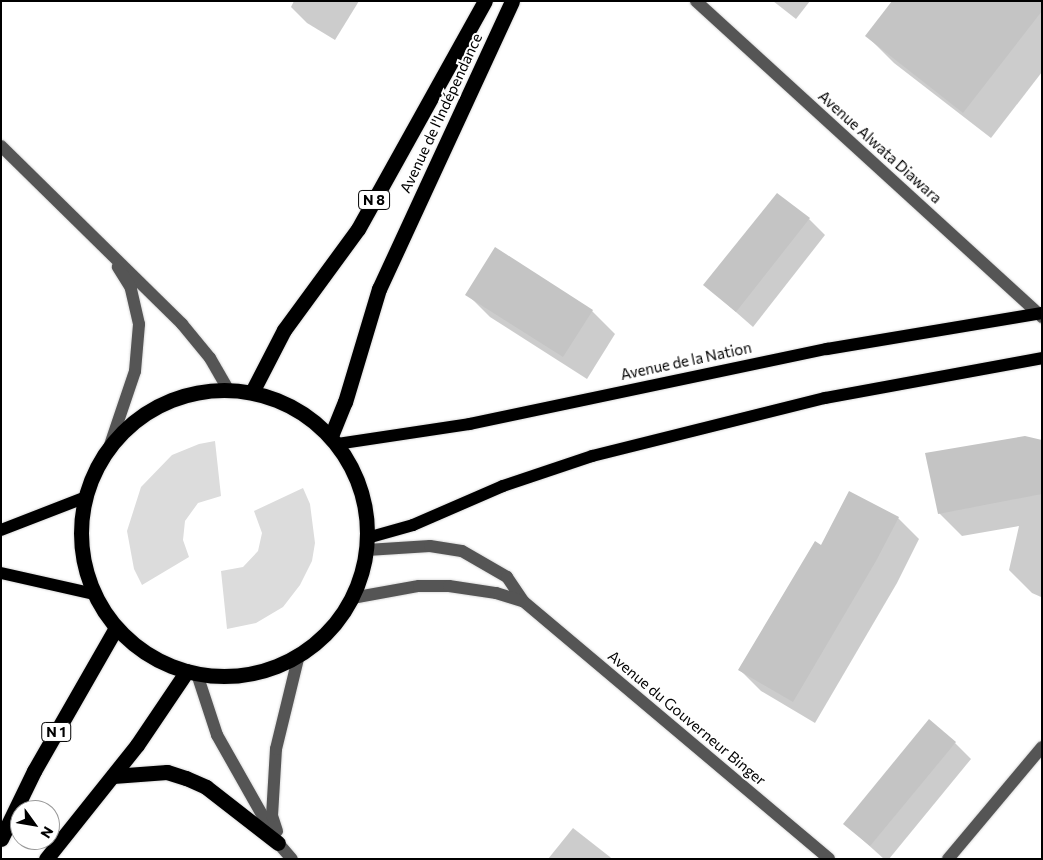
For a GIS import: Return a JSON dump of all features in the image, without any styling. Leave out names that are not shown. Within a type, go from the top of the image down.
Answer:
[{"type":"highway","name":"Avenue de l'Indépendance","points":[[252,392],[284,330],[358,229],[485,1]]},
{"type":"highway","name":"Avenue de l'Indépendance","points":[[334,440],[378,289],[512,1]]},
{"type":"highway","points":[[228,390],[252,392],[276,399],[302,412],[334,440],[362,495],[367,544],[352,598],[337,620],[299,655],[275,667],[250,674],[192,673],[148,655],[116,628],[94,594],[81,545],[86,497],[109,448],[128,427],[176,398],[228,390]]},
{"type":"highway","name":"N 1","points":[[1,839],[34,771],[116,628]]},
{"type":"highway","points":[[46,859],[192,673]]},
{"type":"highway","points":[[113,776],[167,772],[186,778],[206,787],[285,851]]},
{"type":"main road","name":"Avenue de la Nation","points":[[334,440],[470,424],[827,349],[1040,315]]},
{"type":"main road","points":[[367,544],[503,486],[592,456],[825,398],[1042,358]]},
{"type":"main road","points":[[1,530],[86,497]]},
{"type":"main road","points":[[1,573],[94,594]]},
{"type":"street","name":"Avenue Alwata Diawara","points":[[696,1],[1040,315]]},
{"type":"street","points":[[1,146],[106,247],[182,324],[210,358],[228,390]]},
{"type":"street","points":[[106,247],[131,288],[139,324],[134,371],[109,448]]},
{"type":"street","name":"Avenue du Gouverneur Binger","points":[[367,544],[430,546],[462,551],[507,576],[523,601],[829,859]]},
{"type":"street","name":"Avenue du Gouverneur Binger","points":[[352,598],[419,586],[449,586],[496,593],[523,601]]},
{"type":"street","points":[[285,851],[272,816],[276,749],[299,655]]},
{"type":"street","points":[[192,673],[217,735],[285,851]]},
{"type":"street","points":[[948,859],[1042,747]]},
{"type":"shaded area","points":[[215,441],[221,496],[198,503],[185,521],[183,540],[189,557],[142,585],[134,569],[127,531],[141,487],[172,455],[199,444]]},
{"type":"shaded area","points":[[303,488],[310,504],[315,543],[312,561],[300,585],[283,607],[256,623],[227,629],[221,571],[243,567],[258,551],[262,533],[254,511]]},
{"type":"building","points":[[892,1],[1042,1],[1042,11],[963,113],[865,36]]},
{"type":"building","points":[[777,193],[810,218],[736,312],[703,285]]},
{"type":"building","points":[[495,247],[593,310],[563,357],[465,295]]},
{"type":"building","points":[[1025,436],[1042,440],[1042,494],[938,514],[925,453]]},
{"type":"building","points":[[849,491],[899,517],[876,561],[793,702],[738,670],[815,541],[821,545]]},
{"type":"building","points":[[929,719],[956,742],[870,846],[843,824]]}]
